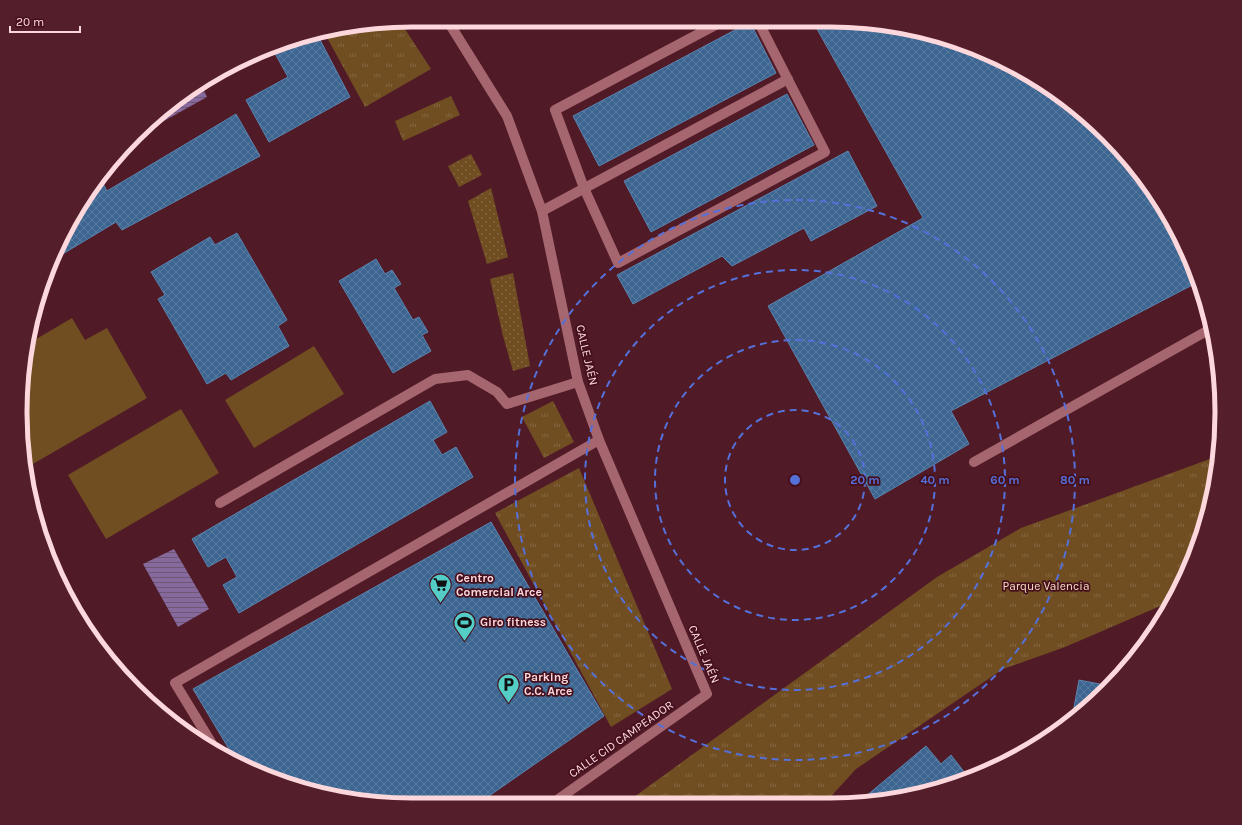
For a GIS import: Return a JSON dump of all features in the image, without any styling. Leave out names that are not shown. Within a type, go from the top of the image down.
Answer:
[{"type":"street","name":"CALLE JAÉN","points":[[451,27],[507,116],[542,211],[578,382],[599,440],[707,694]]},
{"type":"street","points":[[712,27],[555,110],[584,188],[618,263],[825,152],[762,27]]},
{"type":"street","points":[[542,211],[788,79]]},
{"type":"street","points":[[974,462],[1207,331]]},
{"type":"street","points":[[220,503],[435,379],[468,375],[497,392],[507,404],[578,382]]},
{"type":"street","points":[[211,741],[175,683],[599,440]]},
{"type":"street","name":"CALLE CID CAMPEADOR","points":[[560,798],[707,694]]},
{"type":"green space","points":[[404,27],[431,69],[365,107],[327,37],[362,30]]},
{"type":"green space","points":[[451,96],[460,115],[403,141],[395,121]]},
{"type":"green space","points":[[471,154],[482,175],[459,187],[448,166]]},
{"type":"green space","points":[[491,188],[508,257],[487,264],[468,201]]},
{"type":"green space","points":[[513,273],[530,366],[513,371],[503,336],[490,279]]},
{"type":"green space","points":[[72,318],[85,340],[107,328],[147,398],[30,465],[27,412],[30,362],[33,341]]},
{"type":"green space","points":[[314,346],[344,394],[254,448],[225,400]]},
{"type":"green space","points":[[553,401],[574,442],[544,458],[522,417]]},
{"type":"green space","points":[[181,409],[219,473],[106,539],[68,475]]},
{"type":"green space","name":"Parque Valencia","points":[[1212,458],[1208,488],[1195,536],[1187,558],[1184,559],[1185,562],[1163,605],[1065,647],[1003,669],[856,769],[829,798],[633,798],[937,577],[1021,528]]},
{"type":"green space","points":[[579,468],[672,689],[611,727],[495,513]]},
{"type":"shaded area","points":[[203,89],[207,97],[155,126]]},
{"type":"shaded area","points":[[174,549],[209,609],[178,627],[143,564]]},
{"type":"shaded area","points":[[68,586],[96,632],[79,605]]},
{"type":"building","points":[[741,27],[753,27],[776,73],[599,166],[573,116]]},
{"type":"building","points":[[816,27],[880,30],[929,40],[977,56],[1044,92],[1084,123],[1102,140],[1135,178],[1150,198],[1163,220],[1186,265],[1193,284],[951,411],[969,444],[875,499],[768,306],[923,218]]},
{"type":"building","points":[[319,38],[350,97],[269,142],[246,100],[288,77],[274,52]]},
{"type":"building","points":[[787,94],[814,145],[651,232],[624,181]]},
{"type":"building","points":[[236,114],[260,156],[122,230],[116,222],[61,255],[79,220],[103,184],[107,191]]},
{"type":"building","points":[[848,151],[877,206],[811,241],[804,228],[732,266],[722,256],[633,304],[617,275]]},
{"type":"building","points":[[237,233],[287,320],[278,326],[289,346],[231,380],[226,373],[207,384],[158,299],[165,295],[151,272],[210,237],[215,245]]},
{"type":"building","points":[[376,259],[385,274],[392,270],[401,284],[394,288],[413,320],[419,317],[428,332],[422,335],[431,351],[393,373],[339,281]]},
{"type":"building","points":[[430,401],[447,432],[433,440],[442,455],[456,447],[473,477],[239,613],[223,585],[237,577],[226,557],[208,567],[192,539]]},
{"type":"building","name":"Centro Comercial Arce","points":[[491,522],[604,716],[486,798],[387,797],[337,791],[313,785],[265,769],[231,752],[193,689]]},
{"type":"building","points":[[1079,680],[1102,685],[1084,702],[1073,710]]},
{"type":"building","points":[[926,746],[941,764],[951,755],[965,773],[953,778],[905,791],[866,796]]},
{"type":"place","name":"Centro Comercial Arce","points":[[441,604]]},
{"type":"place","name":"Giro fitness","points":[[465,642]]},
{"type":"place","name":"Parking C.C. Arce","points":[[508,704]]}]
